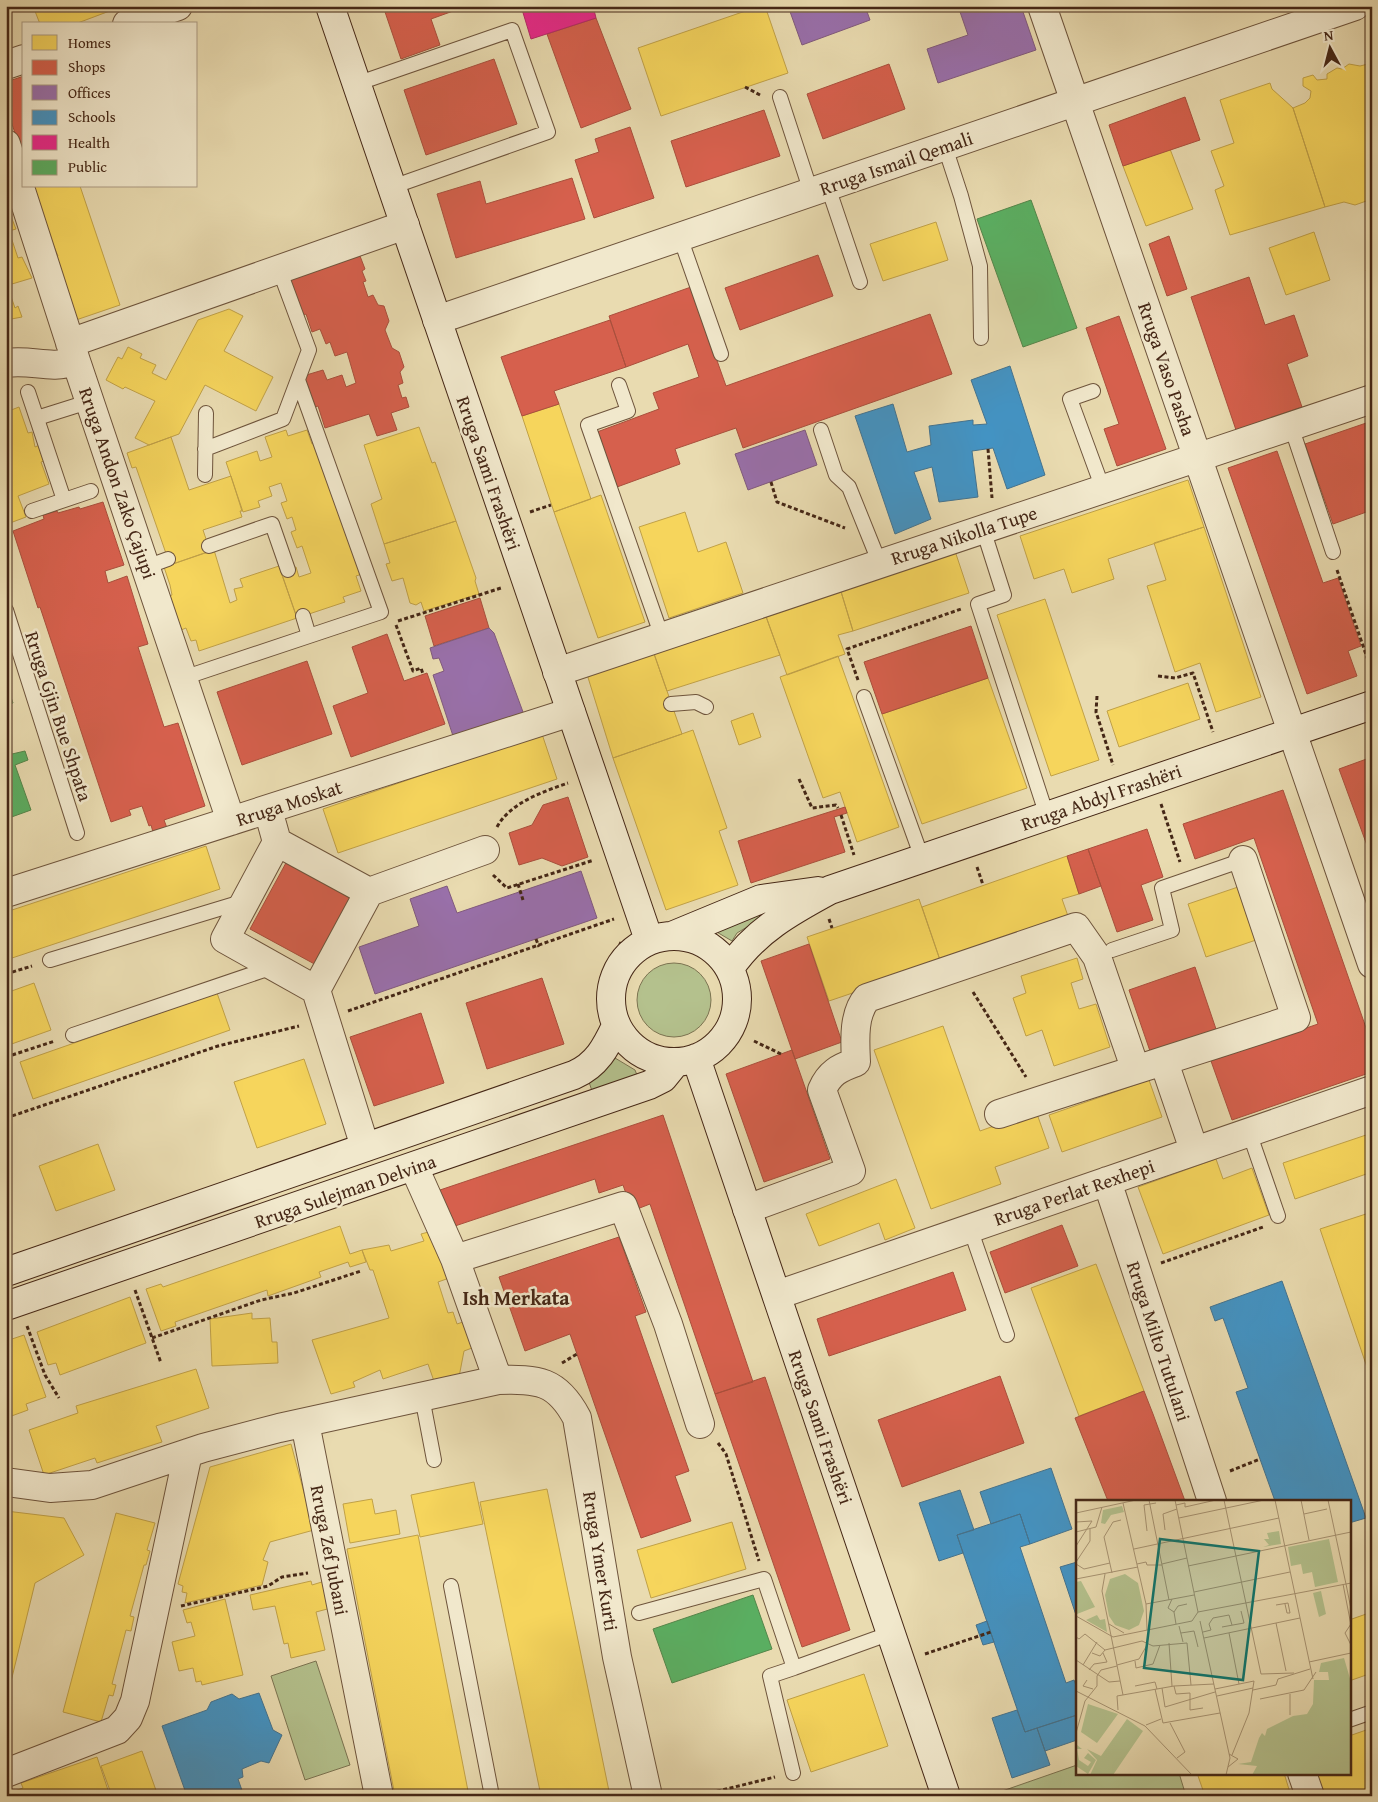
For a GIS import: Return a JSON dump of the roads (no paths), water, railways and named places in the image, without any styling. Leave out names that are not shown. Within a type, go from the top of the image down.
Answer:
[{"type":"street","points":[[133,22],[178,6]]},
{"type":"street","name":"Rruga Sami Frashëri","points":[[330,6],[557,672],[651,928]]},
{"type":"street","name":"Rruga Vaso Pasha","points":[[1042,6],[1372,964]]},
{"type":"street","name":"Rruga Ismail Qemali","points":[[437,320],[1356,6]]},
{"type":"street","points":[[6,65],[22,60]]},
{"type":"street","name":"Rruga Andon Zako Çajupi","points":[[6,144],[73,352],[157,563],[184,678],[231,821]]},
{"type":"street","points":[[6,363],[19,361],[60,367],[73,352],[280,269],[404,225]]},
{"type":"street","name":"Rruga Nikolla Tupe","points":[[557,672],[626,653],[662,637],[1372,398]]},
{"type":"street","name":"Rruga Abdyl Frashëri","points":[[730,968],[744,948],[771,924],[830,890],[1372,705]]},
{"type":"street","name":"Rruga Moskat","points":[[6,893],[571,712]]},
{"type":"street","points":[[268,810],[277,842],[224,939],[316,990],[365,1147]]},
{"type":"street","points":[[277,842],[369,892]]},
{"type":"street","points":[[316,990],[369,892],[485,850]]},
{"type":"street","points":[[999,1114],[1135,1068],[1164,1062],[1296,1018],[1243,860]]},
{"type":"street","name":"Rruga Abdyl Frashëri","points":[[651,928],[761,899],[787,894],[830,890]]},
{"type":"street","points":[[747,1209],[851,1171],[822,1090],[827,1077],[838,1068],[856,1062],[855,1039],[860,1007],[867,998],[1076,927],[1096,957],[1135,1068]]},
{"type":"street","points":[[651,928],[696,939],[716,951],[730,968],[737,994],[734,1021],[719,1044],[686,1060],[652,1058],[631,1046],[607,1019],[611,1006],[612,986],[616,974],[651,928]]},
{"type":"street","name":"Rruga Sulejman Delvina","points":[[6,1272],[582,1071],[602,1053],[607,1019]]},
{"type":"street","name":"Rruga Sami Frashëri","points":[[686,1060],[747,1209],[946,1796]]},
{"type":"street","name":"Rruga Sulejman Delvina","points":[[16,1314],[414,1167],[649,1085],[686,1060]]},
{"type":"street","points":[[1164,1062],[1194,1150]]},
{"type":"street","name":"Rruga Perlat Rexhepi","points":[[777,1295],[1372,1090]]},
{"type":"street","points":[[414,1167],[455,1259],[498,1380]]},
{"type":"street","name":"Rruga Milto Tutulani","points":[[1107,1181],[1209,1490]]},
{"type":"street","points":[[455,1259],[623,1206],[668,1324],[699,1418]]},
{"type":"street","name":"Rruga Ymer Kurti","points":[[305,1423],[498,1380],[532,1379],[550,1386],[568,1401],[577,1418],[617,1657],[648,1796]]},
{"type":"street","points":[[6,1482],[50,1488],[92,1485],[188,1453],[305,1423]]},
{"type":"street","name":"Rruga Zef Jubani","points":[[305,1423],[379,1796]]},
{"type":"street","points":[[6,1773],[117,1730],[128,1718],[135,1701],[188,1453]]},
{"type":"street","points":[[1302,1774],[1310,1796]]},
{"type":"lane","points":[[356,84],[512,30],[548,132],[392,187]]},
{"type":"lane","points":[[780,98],[860,282]]},
{"type":"lane","points":[[945,147],[961,196],[980,266],[981,338]]},
{"type":"lane","points":[[680,237],[721,354]]},
{"type":"lane","points":[[205,449],[284,419],[309,350],[280,269]]},
{"type":"lane","points":[[184,678],[381,612],[298,380]]},
{"type":"lane","points":[[619,385],[628,411],[588,425],[662,637]]},
{"type":"lane","points":[[1093,391],[1070,399],[1103,489]]},
{"type":"lane","points":[[28,392],[64,500]]},
{"type":"lane","points":[[37,418],[91,401]]},
{"type":"lane","points":[[205,475],[206,413]]},
{"type":"lane","points":[[1291,426],[1333,552]]},
{"type":"lane","points":[[821,430],[836,475],[849,487],[880,564]]},
{"type":"lane","points":[[32,510],[91,491]]},
{"type":"lane","points":[[209,546],[272,524],[288,570]]},
{"type":"lane","points":[[983,529],[1004,595],[978,604],[1047,816]]},
{"type":"lane","name":"Rruga Gjin Bue Shpata","points":[[6,610],[77,833]]},
{"type":"lane","points":[[303,616],[309,636]]},
{"type":"lane","points":[[862,692],[922,858]]},
{"type":"lane","points":[[671,704],[696,702],[706,707]]},
{"type":"lane","points":[[1112,950],[1172,930],[1162,888],[1243,860]]},
{"type":"lane","points":[[50,960],[244,900]]},
{"type":"lane","points":[[73,1035],[273,966]]},
{"type":"lane","points":[[1249,1132],[1275,1220]]},
{"type":"lane","points":[[970,1228],[1007,1335]]},
{"type":"lane","points":[[422,1397],[434,1460]]},
{"type":"lane","points":[[639,1613],[764,1579],[794,1668]]},
{"type":"lane","points":[[451,1586],[492,1796]]},
{"type":"lane","points":[[793,1773],[770,1676],[891,1633]]},
{"type":"lane","points":[[1350,1720],[1372,1712]]},
{"type":"district","name":"Ish Merkata","points":[[516,1297]]}]
